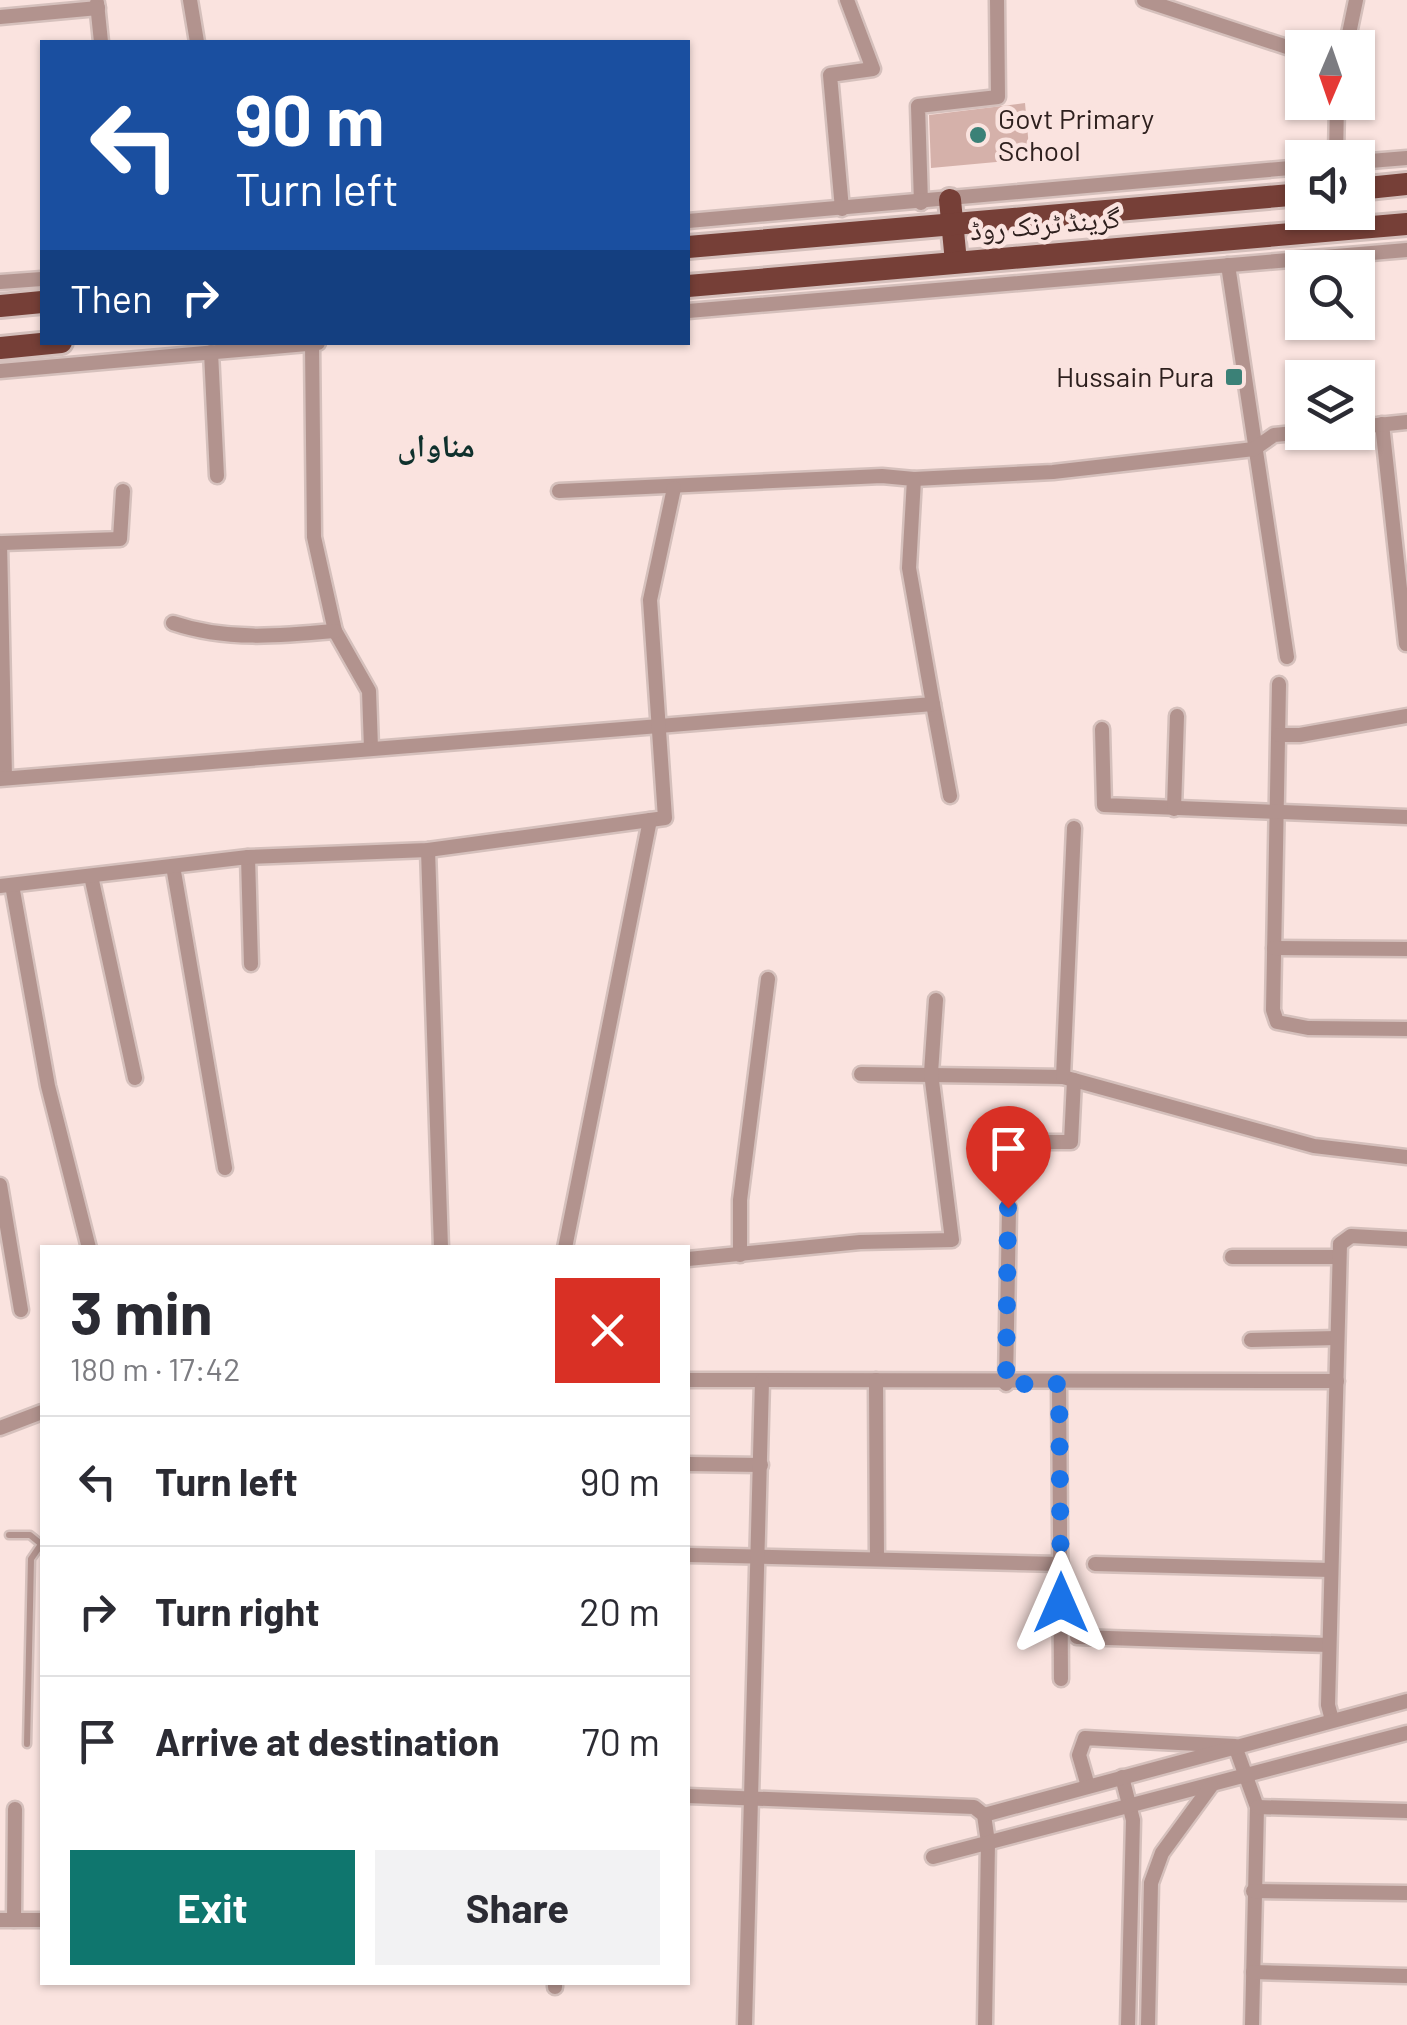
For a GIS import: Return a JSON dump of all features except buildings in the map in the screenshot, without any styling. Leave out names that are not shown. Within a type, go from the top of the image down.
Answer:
[{"type":"highway","points":[[1375,187],[1407,184]]},
{"type":"highway","name":"گرینڈ ٹرنک روڈ","points":[[690,248],[1285,196]]},
{"type":"highway","points":[[950,200],[956,262]]},
{"type":"highway","name":"گرینڈ ٹرنک روڈ","points":[[690,286],[1407,224]]},
{"type":"highway","points":[[0,306],[40,302]]},
{"type":"highway","points":[[0,348],[40,344]]},
{"type":"street","points":[[190,0],[197,40]]},
{"type":"street","points":[[842,209],[830,75],[872,69],[847,0]]},
{"type":"street","points":[[921,202],[918,106],[998,98],[996,0]]},
{"type":"street","points":[[1144,0],[1285,46]]},
{"type":"street","points":[[1350,30],[1356,0]]},
{"type":"street","points":[[0,17],[97,4],[101,40]]},
{"type":"street","points":[[1375,161],[1407,158]]},
{"type":"street","points":[[690,221],[1285,169]]},
{"type":"street","points":[[690,311],[1407,250]]},
{"type":"street","points":[[927,264],[930,290]]},
{"type":"street","points":[[1228,265],[1255,420],[1254,449],[1287,656]]},
{"type":"street","points":[[0,282],[40,278]]},
{"type":"street","points":[[0,371],[262,345]]},
{"type":"street","points":[[315,345],[314,537],[335,632],[369,691],[371,748]]},
{"type":"street","points":[[211,352],[216,476]]},
{"type":"street","points":[[1375,425],[1407,422]]},
{"type":"street","points":[[1382,424],[1406,644]]},
{"type":"street","points":[[558,492],[1053,472],[1254,449],[1274,435],[1285,434]]},
{"type":"street","points":[[914,480],[909,568],[950,796]]},
{"type":"street","points":[[88,1245],[48,1086],[6,886],[248,857],[428,850],[665,818],[650,600],[674,488]]},
{"type":"street","points":[[123,491],[120,539],[2,543],[3,778],[210,760],[283,759],[371,748],[933,704]]},
{"type":"street","points":[[173,623],[198,632],[258,636],[335,632]]},
{"type":"street","points":[[1279,684],[1273,1010],[1278,1022],[1308,1028],[1407,1029]]},
{"type":"street","points":[[1174,809],[1177,716]]},
{"type":"street","points":[[1279,735],[1300,735],[1407,716]]},
{"type":"street","points":[[1102,729],[1104,805],[1407,817]]},
{"type":"street","points":[[565,1245],[650,820]]},
{"type":"street","points":[[1026,1142],[1071,1142],[1068,1078],[1074,828]]},
{"type":"street","points":[[428,850],[440,1245]]},
{"type":"street","points":[[248,857],[251,964]]},
{"type":"street","points":[[173,866],[225,1168]]},
{"type":"street","points":[[91,876],[135,1078]]},
{"type":"street","points":[[1274,948],[1407,949]]},
{"type":"street","points":[[740,1255],[740,1200],[768,979]]},
{"type":"street","points":[[690,1259],[860,1242],[952,1240],[930,1074],[936,1000]]},
{"type":"street","points":[[861,1074],[1068,1078],[1314,1146],[1407,1157]]},
{"type":"street","points":[[0,1185],[21,1310]]},
{"type":"street","points":[[1006,1384],[1008,1208]]},
{"type":"street","points":[[1332,1720],[1328,1706],[1329,1644],[1340,1244],[1350,1236],[1407,1238]]},
{"type":"street","points":[[1232,1257],[1340,1257]]},
{"type":"street","points":[[1251,1340],[1337,1338]]},
{"type":"street","points":[[690,1380],[1006,1384],[1337,1382]]},
{"type":"street","points":[[876,1380],[876,1559]]},
{"type":"street","points":[[745,2025],[748,1797],[762,1381]]},
{"type":"street","points":[[1059,1384],[1061,1679]]},
{"type":"street","points":[[0,1428],[40,1413]]},
{"type":"street","points":[[690,1464],[761,1466]]},
{"type":"street","points":[[690,1555],[1062,1564]]},
{"type":"street","points":[[1095,1564],[1331,1570]]},
{"type":"street","points":[[1077,1638],[1329,1644]]},
{"type":"street","points":[[984,1815],[1407,1701]]},
{"type":"street","points":[[933,1857],[1407,1734]]},
{"type":"street","points":[[1088,1786],[1079,1755],[1085,1738],[1236,1746]]},
{"type":"street","points":[[1236,1746],[1256,1808],[1252,2025]]},
{"type":"street","points":[[1122,1776],[1131,1808],[1128,2025]]},
{"type":"street","points":[[1148,2025],[1154,1872],[1182,1821],[1211,1786]]},
{"type":"street","points":[[690,1796],[974,1807],[984,1815],[988,1842],[984,2025]]},
{"type":"street","points":[[1256,1808],[1407,1811]]},
{"type":"street","points":[[15,1809],[7,1920],[40,1920]]},
{"type":"street","points":[[1132,1871],[1154,1872]]},
{"type":"street","points":[[1254,1891],[1407,1894]]},
{"type":"street","points":[[1130,1971],[1149,1972]]},
{"type":"street","points":[[1253,1972],[1407,1976]]},
{"type":"lane","points":[[9,1535],[30,1536],[40,1543]]},
{"type":"lane","points":[[28,1744],[31,1559],[40,1547]]},
{"type":"place","name":"Govt Primary School","points":[[978,135]]},
{"type":"place","name":"Hussain Pura","points":[[1234,377]]},
{"type":"district","name":"مناواں","points":[[436,446]]},
{"type":"route","points":[[1008,1208],[1006,1384],[1059,1384],[1061,1603]]}]
